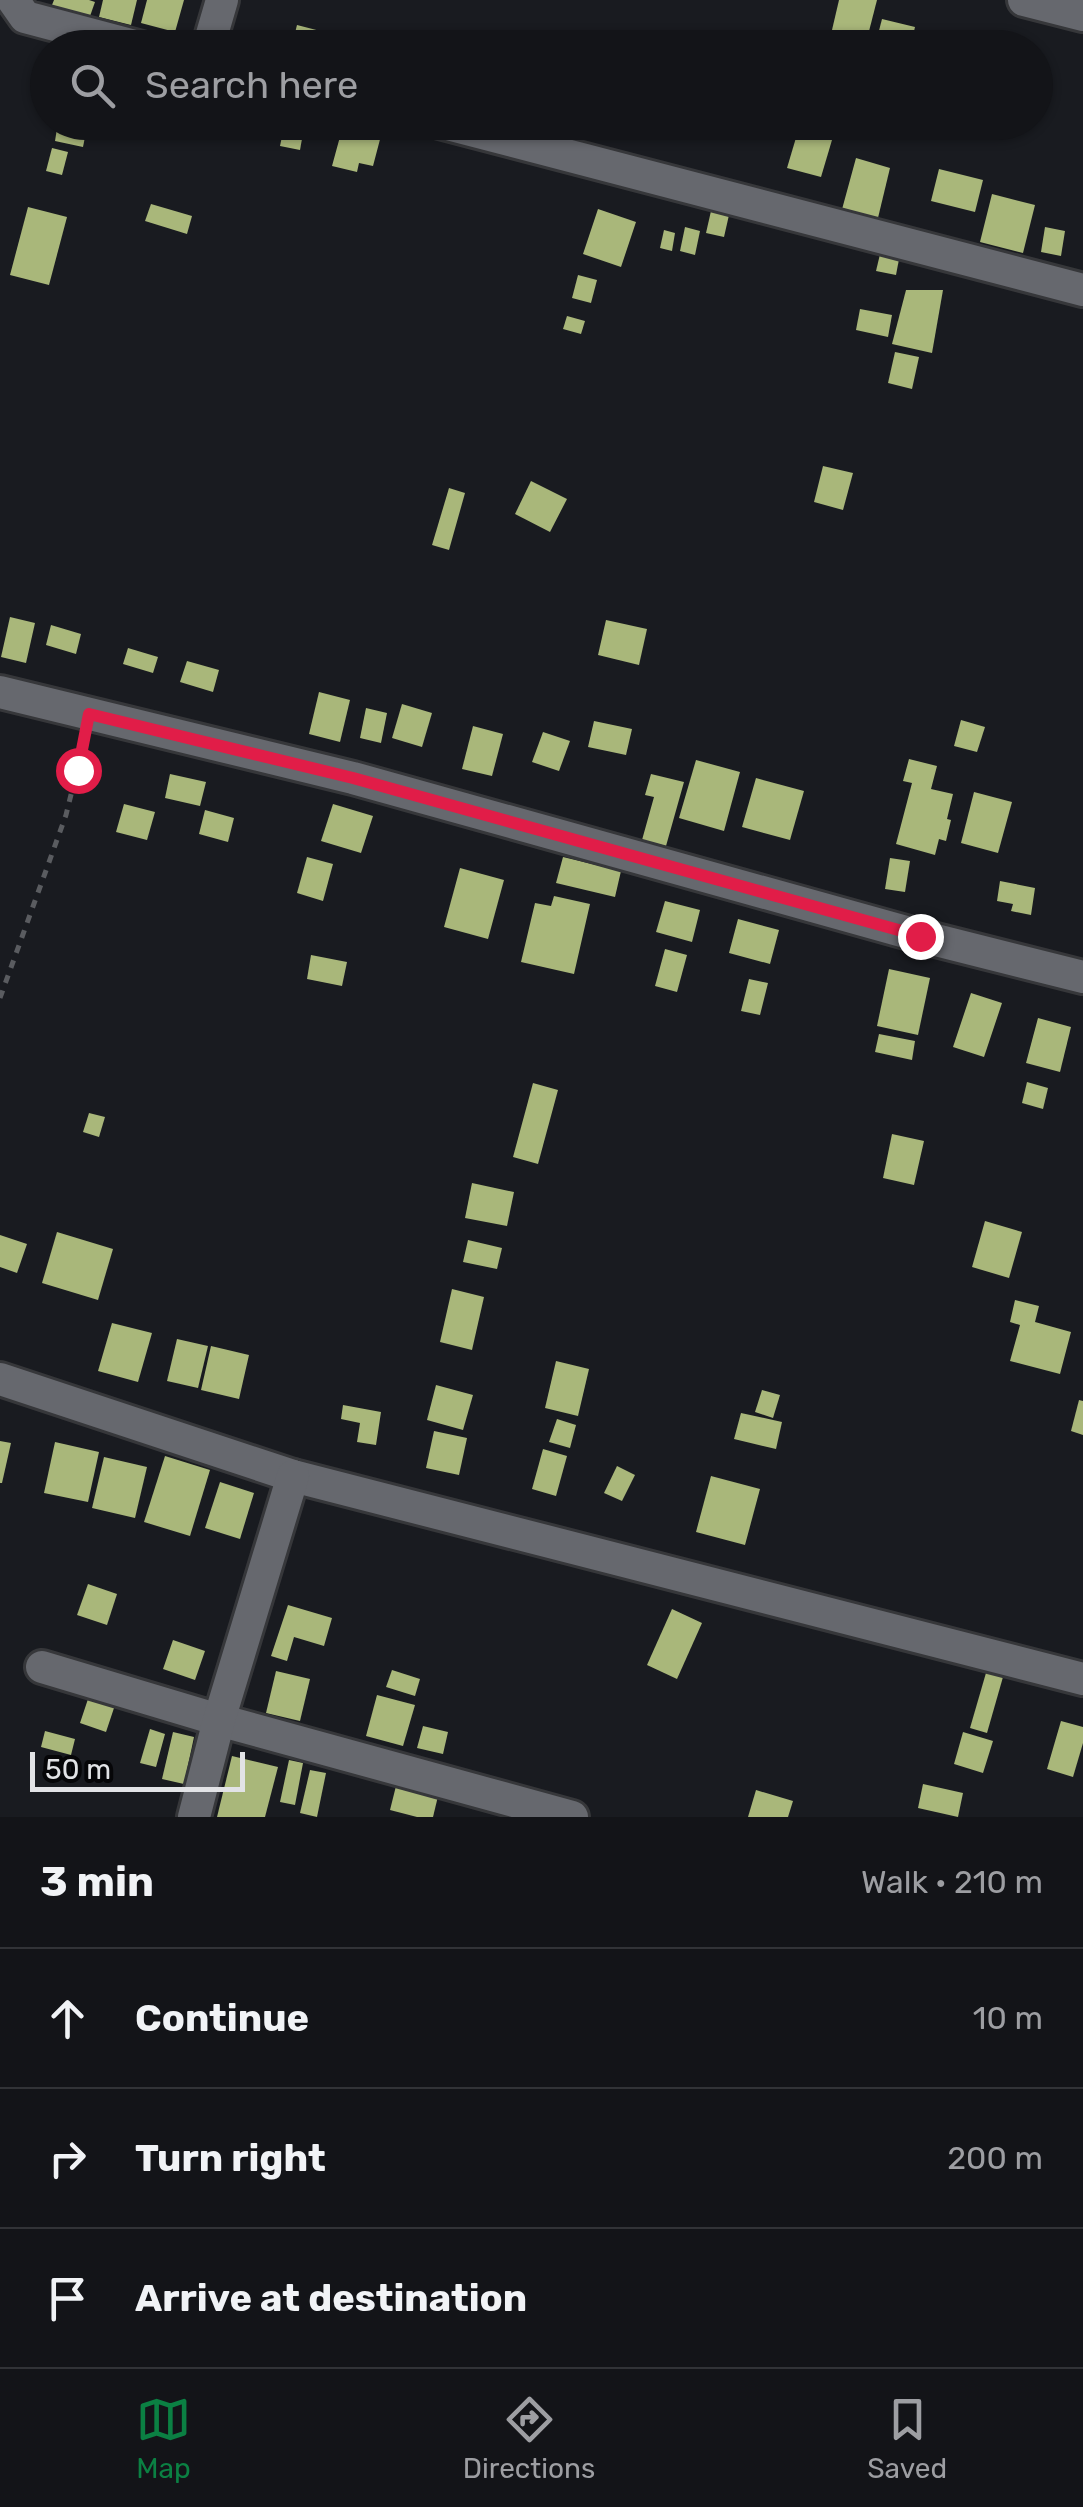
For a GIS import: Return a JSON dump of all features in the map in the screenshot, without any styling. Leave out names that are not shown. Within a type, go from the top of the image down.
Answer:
[{"type":"street","points":[[13,0],[25,17],[74,30]]},
{"type":"street","points":[[213,30],[222,0]]},
{"type":"street","points":[[1024,0],[1083,16]]},
{"type":"street","points":[[509,140],[1083,290]]},
{"type":"street","points":[[0,692],[372,784],[920,936],[1083,977]]},
{"type":"street","points":[[0,1379],[293,1476],[1083,1679]]},
{"type":"street","points":[[194,1817],[219,1720],[293,1476]]},
{"type":"street","points":[[42,1667],[572,1817]]},
{"type":"path","points":[[0,998],[66,816],[89,714]]},
{"type":"building","points":[[54,0],[95,2],[89,19],[52,5]]},
{"type":"building","points":[[103,0],[137,0],[131,25],[99,17]]},
{"type":"building","points":[[147,0],[184,0],[176,30],[141,23]]},
{"type":"building","points":[[839,0],[877,0],[869,30],[832,30]]},
{"type":"building","points":[[882,19],[915,27],[914,30],[879,30]]},
{"type":"building","points":[[55,140],[84,140],[83,147]]},
{"type":"building","points":[[281,140],[302,140],[300,150],[280,146]]},
{"type":"building","points":[[339,140],[380,140],[373,166],[359,163],[357,172],[332,166]]},
{"type":"building","points":[[795,140],[832,140],[821,177],[787,168]]},
{"type":"building","points":[[52,148],[68,152],[62,175],[46,171]]},
{"type":"building","points":[[856,158],[890,168],[877,222],[841,213]]},
{"type":"building","points":[[939,169],[983,180],[975,212],[931,201]]},
{"type":"building","points":[[992,194],[1035,205],[1023,253],[980,242]]},
{"type":"building","points":[[151,204],[192,216],[187,234],[145,221]]},
{"type":"building","points":[[28,207],[67,217],[49,285],[10,275]]},
{"type":"building","points":[[598,209],[636,222],[621,267],[583,254]]},
{"type":"building","points":[[711,211],[729,215],[724,237],[706,233]]},
{"type":"building","points":[[685,227],[700,231],[695,255],[680,251]]},
{"type":"building","points":[[1045,227],[1065,231],[1061,256],[1041,252]]},
{"type":"building","points":[[664,230],[675,233],[672,251],[660,248]]},
{"type":"building","points":[[881,250],[900,254],[896,275],[876,271]]},
{"type":"building","points":[[578,275],[597,280],[591,303],[572,298]]},
{"type":"building","points":[[906,290],[943,290],[932,353],[892,344]]},
{"type":"building","points":[[860,309],[892,315],[888,337],[856,330]]},
{"type":"building","points":[[567,316],[585,321],[581,334],[563,329]]},
{"type":"building","points":[[895,352],[919,357],[912,389],[888,383]]},
{"type":"building","points":[[823,466],[853,473],[843,510],[814,502]]},
{"type":"building","points":[[531,481],[567,499],[550,532],[515,514]]},
{"type":"building","points":[[449,488],[465,493],[449,550],[432,545]]},
{"type":"building","points":[[10,617],[35,623],[26,663],[1,657]]},
{"type":"building","points":[[606,620],[647,629],[639,665],[598,655]]},
{"type":"building","points":[[51,625],[81,634],[76,654],[46,645]]},
{"type":"building","points":[[128,648],[158,657],[153,673],[123,664]]},
{"type":"building","points":[[187,661],[219,670],[213,692],[180,682]]},
{"type":"building","points":[[319,692],[350,700],[340,742],[309,734]]},
{"type":"building","points":[[402,704],[432,713],[422,747],[392,738]]},
{"type":"building","points":[[366,708],[387,713],[381,743],[360,738]]},
{"type":"building","points":[[961,720],[985,727],[977,752],[954,746]]},
{"type":"building","points":[[594,721],[632,729],[626,755],[588,747]]},
{"type":"building","points":[[473,726],[503,734],[492,776],[462,769]]},
{"type":"building","points":[[543,732],[570,741],[559,771],[532,762]]},
{"type":"building","points":[[909,759],[937,766],[931,789],[953,794],[946,841],[939,839],[935,855],[896,844],[912,783],[903,781]]},
{"type":"building","points":[[696,760],[740,772],[724,831],[679,818]]},
{"type":"building","points":[[170,774],[206,782],[200,806],[165,798]]},
{"type":"building","points":[[651,774],[684,782],[666,846],[642,840],[654,797],[645,795]]},
{"type":"building","points":[[756,778],[804,791],[790,840],[742,827]]},
{"type":"building","points":[[974,792],[1012,802],[998,853],[961,843]]},
{"type":"building","points":[[124,804],[155,812],[147,840],[116,832]]},
{"type":"building","points":[[333,804],[373,816],[361,853],[321,841]]},
{"type":"building","points":[[205,810],[234,818],[228,842],[199,834]]},
{"type":"building","points":[[307,857],[333,864],[323,901],[297,893]]},
{"type":"building","points":[[563,857],[621,871],[615,897],[556,883]]},
{"type":"building","points":[[890,858],[910,861],[905,892],[885,889]]},
{"type":"building","points":[[460,868],[504,880],[488,939],[444,927]]},
{"type":"building","points":[[1000,881],[1035,888],[1031,915],[1011,911],[1013,904],[997,901]]},
{"type":"building","points":[[554,896],[590,904],[574,974],[521,962],[535,903],[551,906]]},
{"type":"building","points":[[665,901],[700,910],[692,942],[656,932]]},
{"type":"building","points":[[738,919],[779,930],[770,964],[729,953]]},
{"type":"building","points":[[665,949],[687,955],[677,992],[655,986]]},
{"type":"building","points":[[311,955],[347,962],[342,986],[307,979]]},
{"type":"building","points":[[889,969],[930,978],[918,1035],[877,1026]]},
{"type":"building","points":[[749,979],[768,983],[760,1015],[741,1011]]},
{"type":"building","points":[[971,993],[1002,1003],[984,1057],[953,1047]]},
{"type":"building","points":[[1038,1018],[1071,1027],[1060,1072],[1026,1063]]},
{"type":"building","points":[[879,1034],[915,1041],[912,1060],[875,1052]]},
{"type":"building","points":[[1027,1082],[1048,1088],[1043,1109],[1022,1103]]},
{"type":"building","points":[[533,1083],[558,1090],[538,1164],[513,1157]]},
{"type":"building","points":[[89,1113],[105,1117],[99,1137],[83,1132]]},
{"type":"building","points":[[892,1134],[924,1141],[914,1185],[883,1178]]},
{"type":"building","points":[[472,1183],[514,1192],[507,1226],[465,1218]]},
{"type":"building","points":[[985,1221],[1022,1232],[1009,1278],[972,1267]]},
{"type":"building","points":[[57,1232],[113,1249],[98,1300],[42,1283]]},
{"type":"building","points":[[0,1235],[27,1244],[17,1273],[0,1267]]},
{"type":"building","points":[[468,1240],[502,1248],[497,1269],[463,1262]]},
{"type":"building","points":[[452,1289],[484,1297],[472,1350],[440,1342]]},
{"type":"building","points":[[1015,1300],[1039,1306],[1035,1322],[1071,1332],[1060,1374],[1010,1361],[1020,1325],[1010,1322]]},
{"type":"building","points":[[112,1323],[152,1333],[138,1382],[98,1371]]},
{"type":"building","points":[[177,1339],[208,1346],[198,1388],[167,1381]]},
{"type":"building","points":[[211,1346],[249,1355],[239,1399],[201,1390]]},
{"type":"building","points":[[556,1361],[589,1369],[578,1416],[545,1408]]},
{"type":"building","points":[[436,1385],[473,1395],[463,1430],[427,1420]]},
{"type":"building","points":[[762,1390],[780,1395],[773,1418],[755,1412]]},
{"type":"building","points":[[1079,1400],[1083,1401],[1083,1435],[1071,1431]]},
{"type":"building","points":[[343,1405],[381,1412],[376,1445],[357,1442],[360,1423],[341,1419]]},
{"type":"building","points":[[741,1413],[782,1422],[776,1449],[734,1439]]},
{"type":"building","points":[[557,1419],[576,1425],[570,1448],[549,1442]]},
{"type":"building","points":[[434,1431],[467,1438],[459,1475],[426,1468]]},
{"type":"building","points":[[0,1441],[11,1443],[2,1483],[0,1483]]},
{"type":"building","points":[[55,1442],[99,1452],[88,1502],[44,1493]]},
{"type":"building","points":[[543,1449],[567,1456],[556,1496],[532,1489]]},
{"type":"building","points":[[165,1456],[210,1470],[190,1536],[144,1522]]},
{"type":"building","points":[[104,1457],[147,1467],[135,1518],[92,1508]]},
{"type":"building","points":[[617,1466],[635,1475],[622,1501],[604,1493]]},
{"type":"building","points":[[711,1476],[760,1489],[745,1545],[696,1532]]},
{"type":"building","points":[[220,1482],[254,1493],[240,1539],[205,1528]]},
{"type":"building","points":[[88,1584],[117,1594],[107,1625],[77,1615]]},
{"type":"building","points":[[288,1605],[332,1618],[324,1646],[294,1637],[287,1661],[271,1656]]},
{"type":"building","points":[[672,1609],[702,1623],[677,1679],[647,1665]]},
{"type":"building","points":[[173,1640],[205,1651],[195,1680],[163,1669]]},
{"type":"building","points":[[988,1666],[1005,1670],[987,1733],[970,1728]]},
{"type":"building","points":[[392,1670],[420,1679],[415,1696],[386,1687]]},
{"type":"building","points":[[276,1671],[310,1679],[300,1721],[266,1713]]},
{"type":"building","points":[[377,1695],[415,1705],[403,1746],[366,1736]]},
{"type":"building","points":[[89,1696],[115,1705],[106,1732],[80,1723]]},
{"type":"building","points":[[1061,1721],[1083,1727],[1083,1743],[1073,1777],[1047,1769]]},
{"type":"building","points":[[423,1726],[448,1732],[443,1754],[417,1748]]},
{"type":"building","points":[[150,1729],[165,1734],[156,1767],[140,1763]]},
{"type":"building","points":[[45,1731],[75,1739],[71,1755],[41,1747]]},
{"type":"building","points":[[173,1732],[194,1737],[184,1784],[162,1779]]},
{"type":"building","points":[[963,1732],[993,1741],[983,1773],[954,1764]]},
{"type":"building","points":[[232,1756],[278,1767],[265,1817],[217,1817]]},
{"type":"building","points":[[289,1760],[303,1763],[295,1805],[280,1802]]},
{"type":"building","points":[[310,1770],[326,1773],[317,1817],[300,1813]]},
{"type":"building","points":[[397,1782],[439,1792],[433,1817],[390,1810]]},
{"type":"building","points":[[923,1784],[963,1793],[958,1817],[918,1808]]},
{"type":"building","points":[[756,1790],[793,1801],[788,1817],[748,1817]]},
{"type":"route","points":[[78,770],[89,714],[353,778],[920,936]]}]
